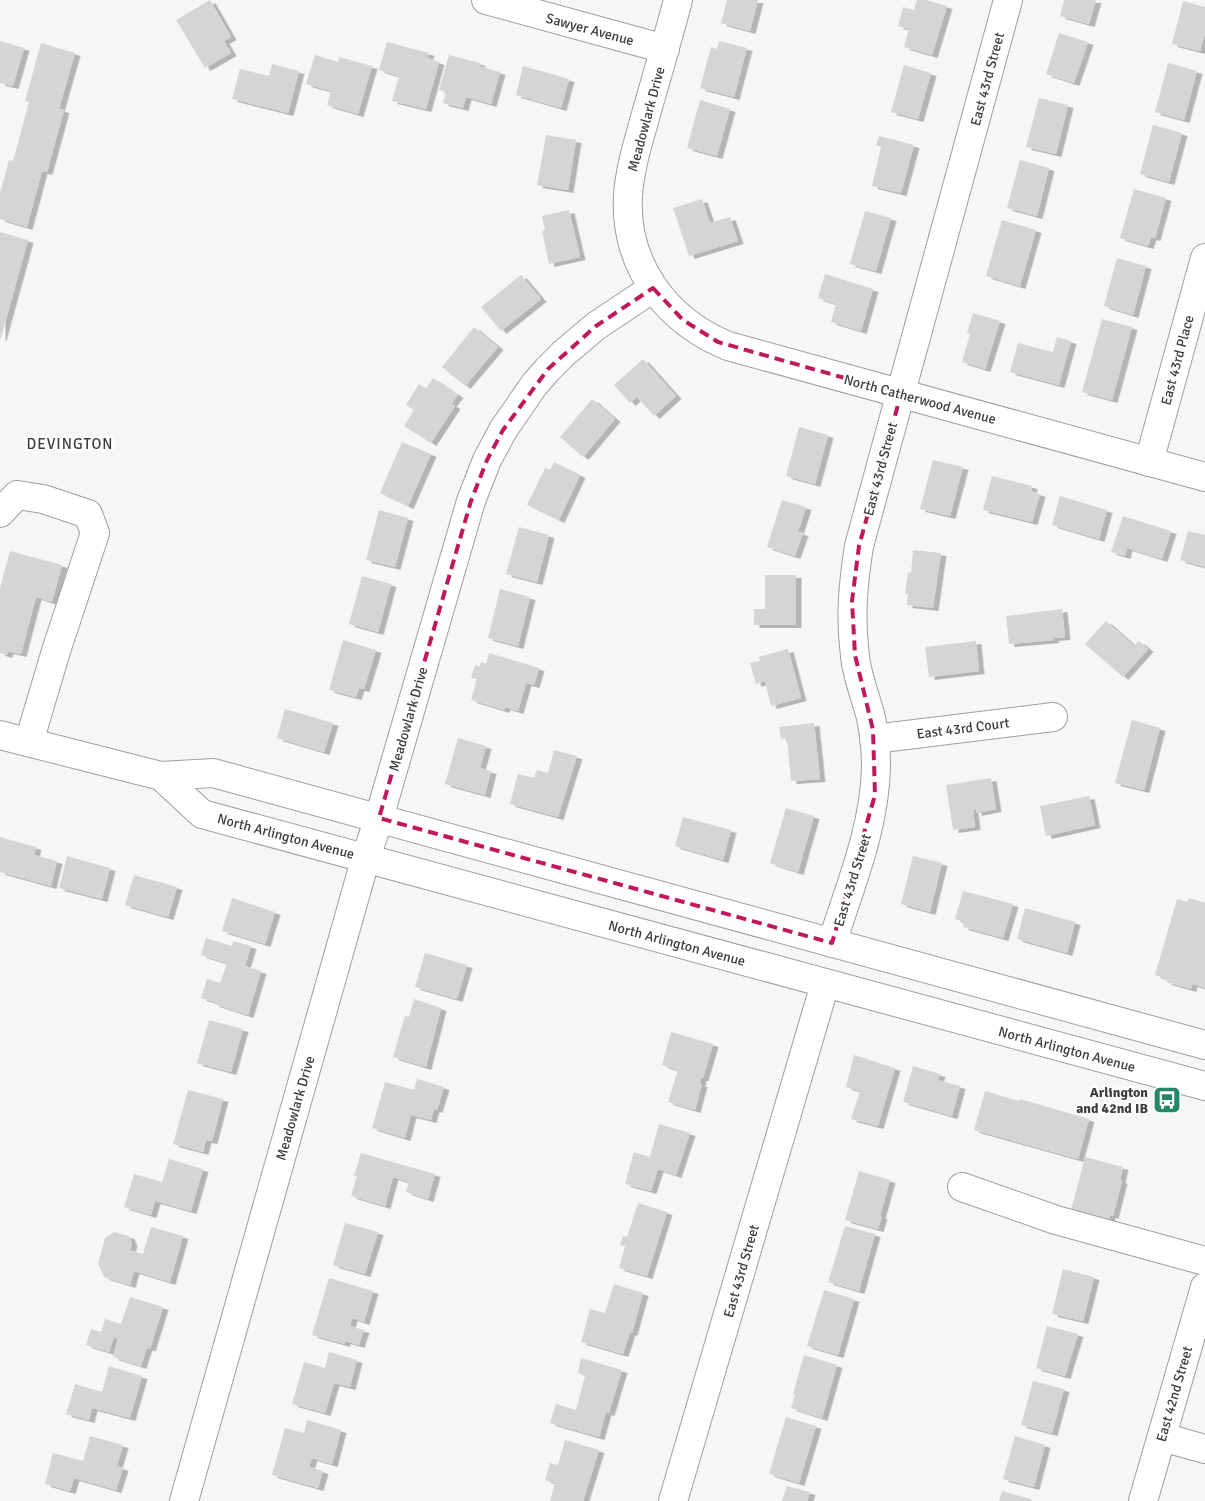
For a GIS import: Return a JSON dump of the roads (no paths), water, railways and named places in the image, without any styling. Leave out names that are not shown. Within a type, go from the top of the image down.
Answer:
[{"type":"street","name":"Sawyer Avenue","points":[[486,0],[665,49]]},
{"type":"street","name":"Meadowlark Drive","points":[[184,1501],[366,857],[472,501],[487,460],[503,430],[534,385],[548,369],[596,326],[653,288],[643,269],[631,238],[628,195],[632,163],[678,0]]},
{"type":"street","name":"East 43rd Street","points":[[832,943],[867,833],[875,795],[876,767],[871,718],[861,687],[855,655],[852,600],[859,546],[1008,0]]},
{"type":"street","name":"East 43rd Place","points":[[1149,462],[1205,258]]},
{"type":"street","name":"North Catherwood Avenue","points":[[653,288],[666,305],[683,320],[718,342],[1205,477]]},
{"type":"street","points":[[0,513],[17,495],[43,499],[88,514],[95,533],[56,651],[29,742]]},
{"type":"street","name":"East 43rd Court","points":[[874,739],[1053,717]]},
{"type":"street","name":"North Arlington Avenue","points":[[0,735],[161,776],[213,773],[1205,1045]]},
{"type":"street","name":"North Arlington Avenue","points":[[161,776],[202,814],[1205,1086]]},
{"type":"street","name":"East 43rd Street","points":[[673,1501],[825,984]]},
{"type":"street","points":[[962,1187],[1056,1220],[1205,1261]]},
{"type":"street","name":"East 42nd Street","points":[[1143,1501],[1205,1288]]},
{"type":"street","points":[[1162,1437],[1205,1449]]},
{"type":"place","name":"Arlington and 42nd IB","points":[[1167,1100]]},
{"type":"district","name":"DEVINGTON","points":[[70,444]]}]
